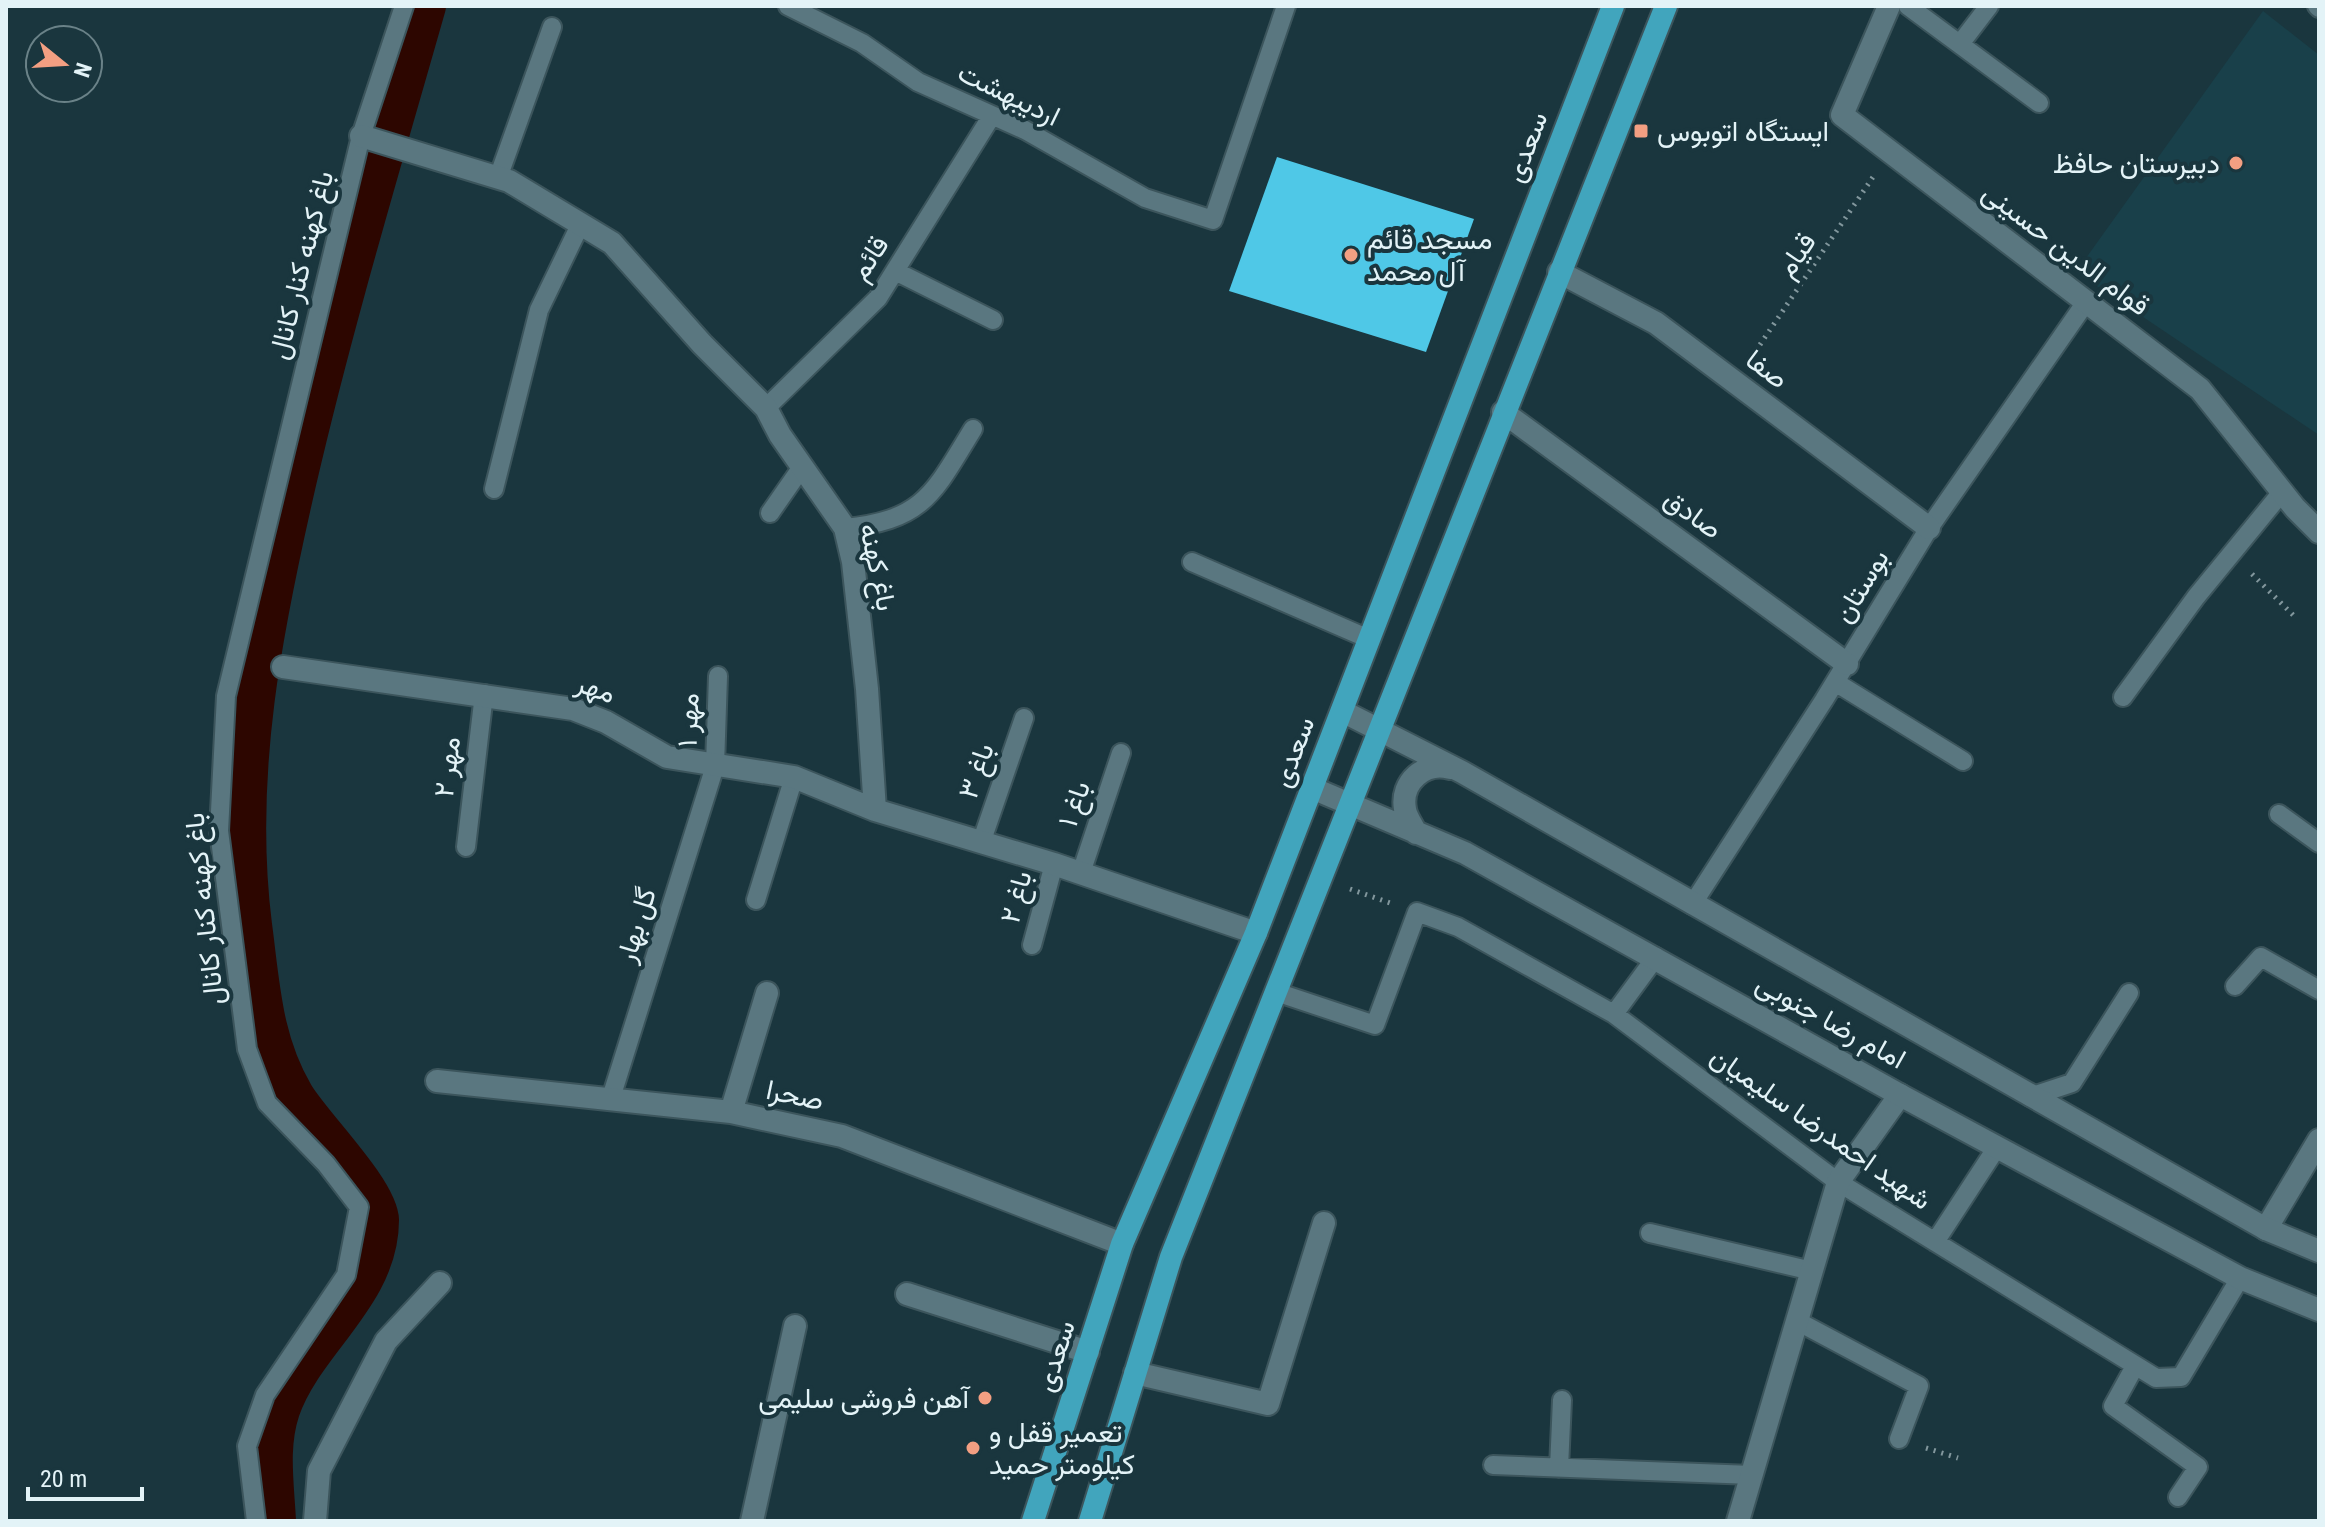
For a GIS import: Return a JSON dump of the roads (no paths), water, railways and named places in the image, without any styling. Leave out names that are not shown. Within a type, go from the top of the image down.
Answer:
[{"type":"main road","name":"سعدی","points":[[1033,1521],[1122,1244],[1256,933],[1613,6]]},
{"type":"main road","points":[[1090,1521],[1171,1257],[1321,879],[1347,803],[1666,6]]},
{"type":"street","name":"قوام الدین حسینی","points":[[1889,6],[1842,115],[2200,389],[2282,492],[2319,532]]},
{"type":"street","name":"باغ کهنه","points":[[361,136],[498,178],[612,243],[702,344],[766,408],[845,528],[853,562],[867,689],[875,810]]},
{"type":"street","name":"صفا","points":[[1559,272],[1656,323],[1929,528]]},
{"type":"street","name":"صادق","points":[[1503,412],[1841,673]]},
{"type":"street","name":"مهر","points":[[283,667],[573,709],[606,722],[667,757],[794,777],[875,810]]},
{"type":"street","name":"امام رضا جنوبی","points":[[1342,711],[1462,772],[2266,1229],[2319,1251]]},
{"type":"street","points":[[1416,833],[1405,810],[1411,783],[1422,770],[1431,766],[1462,772]]},
{"type":"street","name":"امام رضا جنوبی","points":[[1312,788],[1465,853],[1900,1095],[2240,1278],[2319,1310]]},
{"type":"street","points":[[875,810],[1054,864],[1256,933]]},
{"type":"street","points":[[731,1112],[767,993]]},
{"type":"street","name":"صحرا","points":[[437,1081],[731,1112],[842,1136],[1122,1244]]},
{"type":"street","points":[[1738,1521],[1838,1182],[1900,1095]]},
{"type":"street","points":[[2266,1229],[2319,1140]]},
{"type":"street","points":[[1135,1373],[1268,1404],[1324,1223]]},
{"type":"street","points":[[315,1521],[319,1471],[386,1341],[440,1283]]},
{"type":"street","points":[[907,1294],[1088,1352]]},
{"type":"street","points":[[752,1521],[795,1326]]},
{"type":"lane","name":"باغ کهنه کنار کانال","points":[[256,1521],[247,1446],[265,1395],[346,1275],[359,1207],[326,1164],[267,1103],[247,1049],[219,831],[226,696],[361,136],[404,6]]},
{"type":"lane","name":"اردیبهشت","points":[[788,6],[862,43],[918,82],[1025,130],[1145,198],[1213,220],[1286,6]]},
{"type":"lane","points":[[1908,6],[2039,103]]},
{"type":"lane","points":[[1960,44],[1989,6]]},
{"type":"lane","points":[[498,178],[552,27]]},
{"type":"lane","name":"قائم","points":[[766,408],[878,298],[991,117]]},
{"type":"lane","points":[[494,489],[539,310],[581,223]]},
{"type":"lane","points":[[895,271],[993,320]]},
{"type":"lane","name":"بوستان","points":[[1692,905],[1841,673],[1929,528],[2086,302]]},
{"type":"lane","points":[[845,528],[881,525],[917,508],[939,483],[973,429]]},
{"type":"lane","points":[[770,513],[802,467]]},
{"type":"lane","points":[[2123,697],[2282,492]]},
{"type":"lane","points":[[1192,562],[1369,639]]},
{"type":"lane","points":[[1841,673],[1963,761]]},
{"type":"lane","name":"مهر ۱","points":[[715,766],[718,676]]},
{"type":"lane","name":"مهر ۲","points":[[466,847],[484,694]]},
{"type":"lane","name":"باغ ۳","points":[[981,843],[1024,718]]},
{"type":"lane","name":"باغ ۱","points":[[1081,873],[1121,753]]},
{"type":"lane","name":"گل بهار","points":[[610,1101],[715,766]]},
{"type":"lane","points":[[756,900],[794,777]]},
{"type":"lane","points":[[2279,814],[2319,843]]},
{"type":"lane","name":"باغ ۲","points":[[1032,945],[1054,864]]},
{"type":"lane","name":"شهید احمدرضا سلیمیان","points":[[1276,992],[1375,1025],[1417,912],[1458,927],[1614,1014],[1838,1182],[2156,1378],[2181,1377],[2240,1278]]},
{"type":"lane","points":[[1614,1014],[1656,957]]},
{"type":"lane","points":[[2235,986],[2261,957],[2319,990]]},
{"type":"lane","points":[[2030,1097],[2072,1083],[2129,993]]},
{"type":"lane","points":[[1935,1242],[1997,1147]]},
{"type":"lane","points":[[1650,1233],[1812,1271]]},
{"type":"lane","points":[[1797,1321],[1919,1386],[1899,1439]]},
{"type":"lane","points":[[2135,1366],[2113,1406],[2198,1467],[2178,1497]]},
{"type":"lane","points":[[1559,1468],[1562,1400]]},
{"type":"lane","points":[[1493,1465],[1752,1475]]},
{"type":"waterway","points":[[276,1521],[273,1451],[280,1410],[305,1362],[354,1296],[367,1272],[376,1247],[379,1220],[368,1192],[294,1095],[283,1075],[269,1033],[257,969],[247,868],[249,756],[263,645],[297,479],[342,301],[426,6]]},
{"type":"place","name":"ایستگاه اتوبوس","points":[[1641,131]]},
{"type":"place","name":"دبیرستان حافظ","points":[[2236,163]]},
{"type":"place","name":"مسجد قائم آل محمد","points":[[1351,255]]},
{"type":"place","name":"آهن فروشی سلیمی","points":[[985,1398]]},
{"type":"place","name":"تعمیر قفل و کیلومتر حمید","points":[[973,1448]]}]
